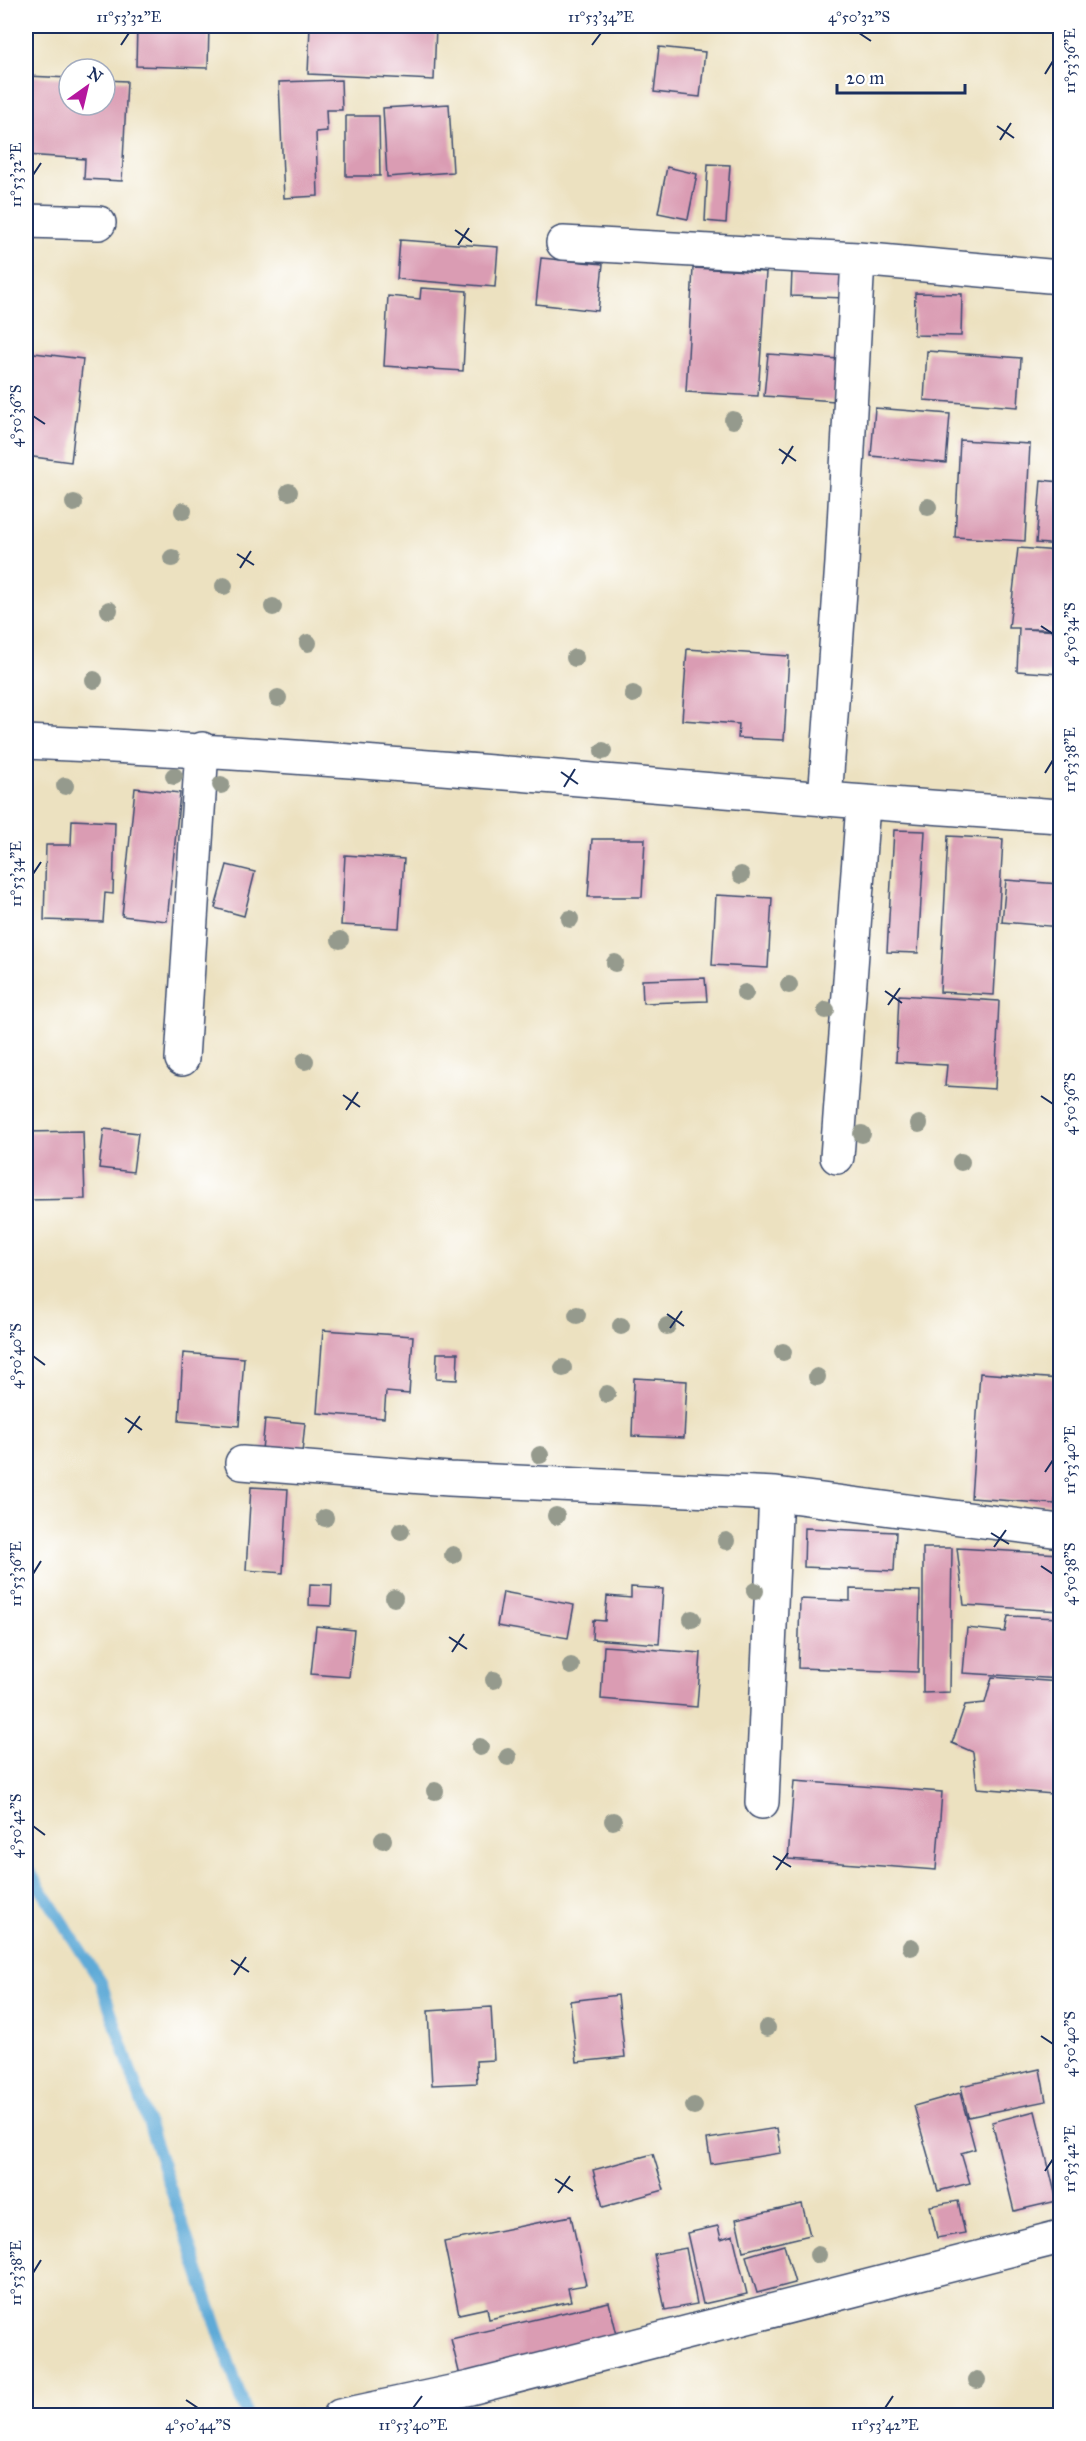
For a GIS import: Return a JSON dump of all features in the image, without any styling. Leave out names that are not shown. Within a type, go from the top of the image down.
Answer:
[{"type":"street","points":[[26,221],[99,223]]},
{"type":"street","points":[[563,243],[858,259],[1060,277]]},
{"type":"street","points":[[825,800],[842,563],[858,259]]},
{"type":"street","points":[[26,742],[202,749],[863,804],[1060,816]]},
{"type":"street","points":[[182,1059],[202,749]]},
{"type":"street","points":[[837,1157],[863,804]]},
{"type":"street","points":[[242,1463],[449,1479],[776,1494],[1060,1531]]},
{"type":"street","points":[[762,1802],[776,1494]]},
{"type":"street","points":[[340,2415],[470,2388],[1060,2237]]},
{"type":"building","points":[[137,26],[209,26],[208,68],[136,66]]},
{"type":"building","points":[[310,26],[436,26],[434,80],[308,74]]},
{"type":"building","points":[[659,47],[705,52],[700,97],[654,92]]},
{"type":"building","points":[[28,76],[57,77],[57,117],[117,117],[117,81],[127,81],[122,181],[84,179],[85,159],[26,155]]},
{"type":"building","points":[[341,80],[342,110],[326,110],[327,131],[316,132],[318,196],[284,198],[279,82]]},
{"type":"building","points":[[449,104],[453,172],[387,177],[383,108]]},
{"type":"building","points":[[346,116],[379,116],[380,176],[346,176]]},
{"type":"building","points":[[708,164],[730,165],[726,223],[705,221]]},
{"type":"building","points":[[667,167],[697,174],[688,219],[658,213]]},
{"type":"building","points":[[400,240],[498,247],[495,287],[397,279]]},
{"type":"building","points":[[541,258],[603,264],[598,311],[536,304]]},
{"type":"building","points":[[693,268],[766,272],[758,396],[686,392]]},
{"type":"building","points":[[792,270],[846,273],[845,298],[791,296]]},
{"type":"building","points":[[421,288],[467,291],[463,371],[384,366],[388,296],[420,299]]},
{"type":"building","points":[[915,293],[962,294],[961,336],[914,335]]},
{"type":"building","points":[[927,351],[1021,358],[1018,407],[924,400]]},
{"type":"building","points":[[26,352],[83,359],[71,462],[26,456]]},
{"type":"building","points":[[768,354],[839,359],[835,401],[764,396]]},
{"type":"building","points":[[875,408],[950,414],[946,463],[871,456]]},
{"type":"building","points":[[960,440],[1030,444],[1025,541],[955,537]]},
{"type":"building","points":[[1041,480],[1060,482],[1060,545],[1036,543]]},
{"type":"building","points":[[1018,548],[1060,551],[1060,629],[1023,629],[1060,631],[1060,674],[1017,671],[1019,628],[1009,628]]},
{"type":"building","points":[[687,649],[789,656],[784,740],[738,738],[739,724],[682,720]]},
{"type":"building","points":[[135,788],[180,793],[167,921],[122,916]]},
{"type":"building","points":[[72,820],[115,822],[113,894],[105,893],[103,922],[44,920],[46,845],[71,845]]},
{"type":"building","points":[[894,830],[925,831],[918,953],[887,952]]},
{"type":"building","points":[[948,836],[1003,839],[994,995],[940,992]]},
{"type":"building","points":[[592,839],[645,839],[642,897],[588,897]]},
{"type":"building","points":[[345,855],[404,859],[399,928],[341,925]]},
{"type":"building","points":[[227,865],[255,872],[244,916],[215,908]]},
{"type":"building","points":[[1006,880],[1060,884],[1060,927],[1002,922]]},
{"type":"building","points":[[716,895],[772,898],[768,968],[712,965]]},
{"type":"building","points":[[705,978],[707,1001],[643,1003],[642,980]]},
{"type":"building","points":[[899,995],[999,1001],[995,1089],[945,1086],[947,1065],[896,1062]]},
{"type":"building","points":[[104,1129],[138,1133],[133,1172],[99,1168]]},
{"type":"building","points":[[83,1131],[85,1199],[26,1200],[26,1132]]},
{"type":"building","points":[[323,1330],[413,1336],[409,1394],[386,1392],[384,1418],[317,1413]]},
{"type":"building","points":[[183,1353],[244,1358],[239,1426],[179,1421]]},
{"type":"building","points":[[437,1353],[458,1353],[457,1380],[436,1379]]},
{"type":"building","points":[[980,1373],[1060,1379],[1060,1428],[1055,1504],[971,1498]]},
{"type":"building","points":[[634,1378],[687,1381],[684,1438],[632,1436]]},
{"type":"building","points":[[265,1419],[305,1423],[302,1453],[262,1450]]},
{"type":"building","points":[[251,1487],[288,1489],[283,1573],[246,1570]]},
{"type":"building","points":[[805,1528],[896,1532],[894,1571],[804,1567]]},
{"type":"building","points":[[923,1548],[952,1548],[950,1692],[923,1693]]},
{"type":"building","points":[[957,1548],[1060,1554],[1060,1611],[964,1605]]},
{"type":"building","points":[[310,1584],[332,1585],[331,1606],[309,1605]]},
{"type":"building","points":[[631,1587],[663,1589],[659,1644],[592,1639],[593,1620],[605,1621],[607,1596],[631,1598]]},
{"type":"building","points":[[850,1589],[920,1591],[918,1672],[798,1668],[800,1599],[850,1601]]},
{"type":"building","points":[[503,1592],[574,1605],[568,1638],[497,1626]]},
{"type":"building","points":[[1008,1616],[1060,1618],[1060,1679],[963,1673],[967,1628],[1005,1632]]},
{"type":"building","points":[[316,1626],[354,1630],[349,1677],[311,1674]]},
{"type":"building","points":[[604,1646],[701,1653],[697,1707],[601,1699]]},
{"type":"building","points":[[992,1677],[1060,1682],[1060,1773],[1053,1794],[977,1788],[973,1752],[952,1743],[965,1705],[985,1703]]},
{"type":"building","points":[[794,1781],[942,1792],[936,1870],[788,1859]]},
{"type":"building","points":[[618,1995],[625,2057],[577,2062],[570,2001]]},
{"type":"building","points":[[491,2007],[494,2060],[476,2061],[477,2083],[432,2085],[428,2011]]},
{"type":"building","points":[[1040,2069],[1046,2101],[968,2117],[961,2086]]},
{"type":"building","points":[[960,2093],[975,2149],[961,2153],[970,2183],[938,2191],[914,2106]]},
{"type":"building","points":[[1035,2111],[1057,2201],[1014,2211],[992,2122]]},
{"type":"building","points":[[777,2128],[781,2153],[711,2164],[707,2139]]},
{"type":"building","points":[[653,2154],[664,2190],[603,2207],[593,2170]]},
{"type":"building","points":[[958,2201],[965,2233],[937,2238],[930,2206]]},
{"type":"building","points":[[802,2204],[810,2235],[743,2251],[736,2219]]},
{"type":"building","points":[[571,2216],[586,2285],[568,2288],[571,2301],[489,2319],[487,2308],[459,2314],[444,2242]]},
{"type":"building","points":[[718,2226],[721,2239],[733,2235],[747,2294],[703,2304],[687,2233]]},
{"type":"building","points":[[784,2245],[795,2283],[757,2293],[746,2256]]},
{"type":"building","points":[[686,2248],[697,2304],[665,2310],[654,2254]]},
{"type":"building","points":[[609,2302],[618,2339],[460,2376],[451,2339]]},
{"type":"waterway","points":[[26,1866],[101,1982],[247,2416]]}]
